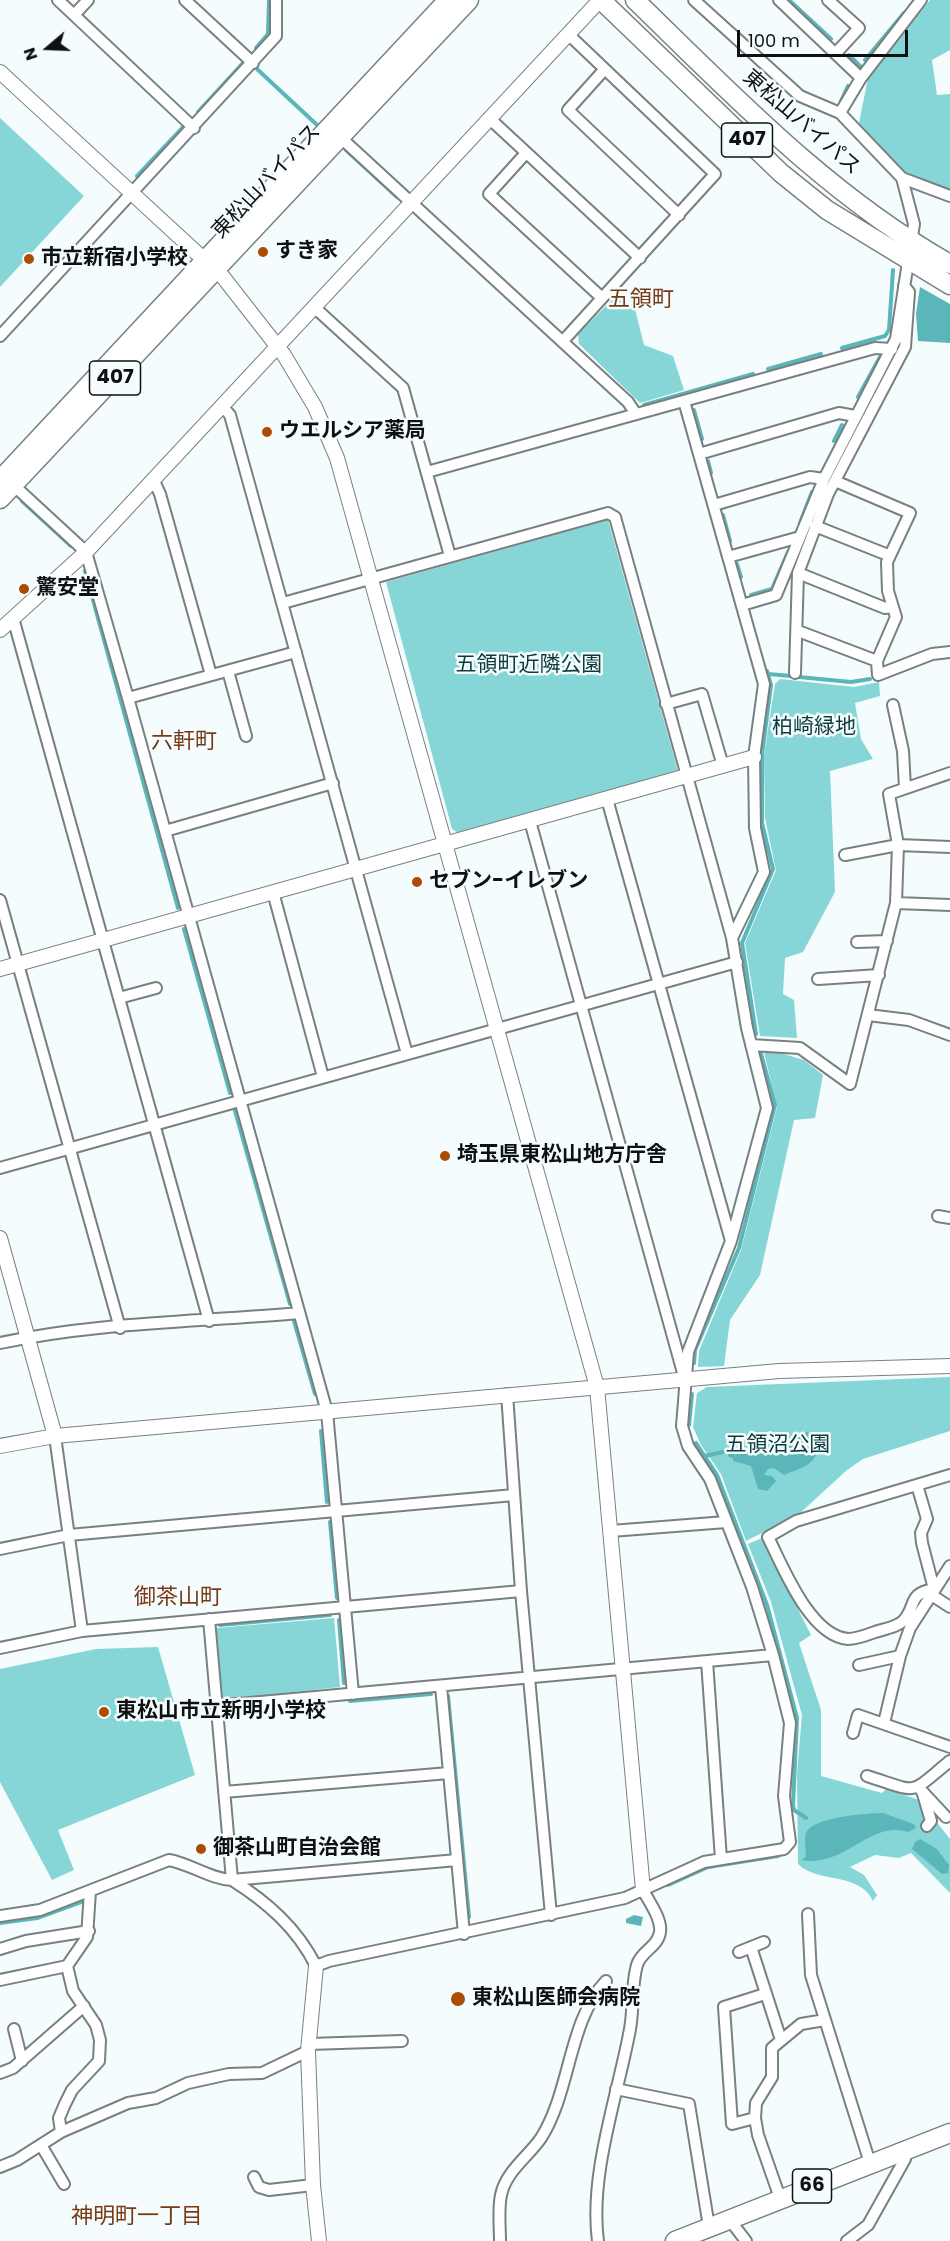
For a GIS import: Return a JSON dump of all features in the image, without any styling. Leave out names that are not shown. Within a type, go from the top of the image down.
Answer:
[{"type":"main road","name":"東松山バイパス","points":[[211,266],[448,0]]},
{"type":"main road","name":"東松山バイパス","points":[[0,500],[5,478],[340,137],[469,0]]},
{"type":"main road","name":"407","points":[[600,0],[781,173],[827,210],[950,285]]},
{"type":"main road","name":"東松山バイパス","points":[[635,0],[772,132],[829,180],[910,242],[950,264]]},
{"type":"main road","name":"66","points":[[675,2241],[950,2133]]},
{"type":"street","points":[[58,0],[194,128]]},
{"type":"street","points":[[74,15],[88,0]]},
{"type":"street","points":[[186,0],[253,63]]},
{"type":"street","points":[[0,336],[194,128],[276,36],[276,0]]},
{"type":"street","points":[[0,630],[86,552],[600,0]]},
{"type":"street","points":[[694,0],[800,96],[840,113],[902,177],[950,196]]},
{"type":"street","points":[[778,0],[861,78]]},
{"type":"street","points":[[828,0],[859,28],[836,53]]},
{"type":"street","points":[[840,113],[861,78],[916,2]]},
{"type":"street","points":[[563,342],[716,174],[568,34]]},
{"type":"street","points":[[604,70],[568,110],[679,215]]},
{"type":"street","points":[[0,72],[211,266],[279,347],[315,406],[337,458],[372,579],[597,1387],[643,1890],[657,1918],[660,1934],[655,1944],[640,1957],[636,1967],[634,2010],[602,2168],[596,2214],[598,2241]]},
{"type":"street","points":[[489,118],[640,258]]},
{"type":"street","points":[[340,137],[628,402],[636,414]]},
{"type":"street","points":[[526,153],[489,194],[602,298]]},
{"type":"street","points":[[795,673],[798,573],[855,416],[896,339],[914,224],[902,177]]},
{"type":"street","points":[[776,595],[800,537],[905,347],[909,292],[903,283]]},
{"type":"street","points":[[314,307],[403,388],[450,556]]},
{"type":"street","points":[[427,472],[875,348],[892,349]]},
{"type":"street","points":[[684,401],[764,684],[754,757],[754,828],[764,872],[732,938]]},
{"type":"street","points":[[223,407],[230,415],[407,1054]]},
{"type":"street","points":[[699,454],[839,413],[855,416]]},
{"type":"street","points":[[714,505],[810,477],[830,480],[910,513],[888,555],[888,591],[896,617],[877,661],[878,675],[932,654],[950,652]]},
{"type":"street","points":[[5,478],[86,552],[128,698],[327,1412],[353,1694]]},
{"type":"street","points":[[154,480],[212,675]]},
{"type":"street","points":[[283,603],[450,556],[613,514],[732,938],[751,1045],[767,1108],[731,1241],[688,1352],[682,1426],[684,1438],[710,1479],[752,1587],[773,1655],[790,1723],[783,1796],[790,1842],[784,1849],[705,1862],[625,1898],[329,1961],[316,1966]]},
{"type":"street","points":[[815,526],[888,555]]},
{"type":"street","points":[[728,556],[800,537]]},
{"type":"street","points":[[798,573],[885,608],[892,607]]},
{"type":"street","points":[[742,605],[798,588]]},
{"type":"street","points":[[13,618],[209,1321]]},
{"type":"street","points":[[798,631],[877,661]]},
{"type":"street","points":[[128,698],[296,652]]},
{"type":"street","points":[[228,671],[246,736]]},
{"type":"street","points":[[666,704],[702,694],[723,766]]},
{"type":"street","points":[[893,705],[903,751],[905,788]]},
{"type":"street","points":[[0,969],[754,757]]},
{"type":"street","points":[[751,1045],[800,1048],[850,1084],[896,903],[898,845],[889,794],[950,773]]},
{"type":"street","points":[[165,831],[333,783]]},
{"type":"street","points":[[607,799],[731,1241]]},
{"type":"street","points":[[530,821],[685,1379]]},
{"type":"street","points":[[845,855],[898,845],[950,847]]},
{"type":"street","points":[[273,892],[323,1077]]},
{"type":"street","points":[[0,900],[120,1328]]},
{"type":"street","points":[[896,903],[950,905]]},
{"type":"street","points":[[857,942],[887,941]]},
{"type":"street","points":[[0,1168],[737,962]]},
{"type":"street","points":[[818,979],[879,975]]},
{"type":"street","points":[[119,998],[156,988]]},
{"type":"street","points":[[868,1015],[909,1020],[950,1035]]},
{"type":"street","points":[[938,1216],[950,1218]]},
{"type":"street","points":[[0,1238],[55,1436],[82,1630]]},
{"type":"street","points":[[0,1343],[27,1337],[299,1313]]},
{"type":"street","points":[[0,1446],[55,1436],[779,1371],[950,1366]]},
{"type":"street","points":[[507,1394],[521,1591],[551,1915]]},
{"type":"street","points":[[932,1591],[924,1591],[912,1600],[905,1619],[898,1624],[848,1639],[817,1624],[768,1537],[796,1521],[950,1475]]},
{"type":"street","points":[[917,1485],[927,1519],[921,1533],[932,1591],[950,1607]]},
{"type":"street","points":[[0,1549],[69,1535],[514,1495]]},
{"type":"street","points":[[610,1531],[726,1522]]},
{"type":"street","points":[[884,1723],[900,1656],[910,1628],[950,1566]]},
{"type":"street","points":[[0,1647],[82,1630],[344,1609],[521,1591]]},
{"type":"street","points":[[209,1620],[232,1880]]},
{"type":"street","points":[[217,1706],[773,1655]]},
{"type":"street","points":[[859,1665],[900,1656]]},
{"type":"street","points":[[707,1662],[721,1859]]},
{"type":"street","points":[[441,1686],[464,1934]]},
{"type":"street","points":[[853,1733],[858,1715],[950,1747]]},
{"type":"street","points":[[867,1776],[912,1790],[921,1790],[949,1765]]},
{"type":"street","points":[[224,1792],[449,1773]]},
{"type":"street","points":[[921,1790],[946,1817]]},
{"type":"street","points":[[921,1790],[931,1821],[927,1826]]},
{"type":"street","points":[[0,1916],[40,1910],[169,1860],[182,1862],[221,1879],[232,1880],[457,1860]]},
{"type":"street","points":[[232,1880],[258,1897],[287,1923],[306,1946],[316,1966],[309,2048],[313,2185],[319,2241]]},
{"type":"street","points":[[0,1980],[67,1966],[89,1932],[90,1891]]},
{"type":"street","points":[[808,1914],[811,1975],[870,2163]]},
{"type":"street","points":[[0,1949],[26,1941],[89,1932]]},
{"type":"street","points":[[739,1952],[764,1942]]},
{"type":"street","points":[[752,1947],[781,2040]]},
{"type":"street","points":[[61,2132],[59,2118],[72,2090],[99,2061],[100,2040],[96,2025],[73,1991],[67,1966]]},
{"type":"street","points":[[500,2241],[501,2194],[511,2174],[541,2138],[566,2080],[585,2010],[593,1995],[606,1981]]},
{"type":"street","points":[[755,2118],[732,2124],[724,2007],[765,1994]]},
{"type":"street","points":[[0,2073],[22,2061],[84,2006]]},
{"type":"street","points":[[780,2198],[758,2135],[755,2118],[756,2103],[772,2077],[772,2048],[801,2024],[825,2020]]},
{"type":"street","points":[[14,2029],[22,2061]]},
{"type":"street","points":[[0,2167],[61,2132],[128,2103],[156,2098],[188,2083],[229,2074],[262,2073],[309,2048],[402,2041]]},
{"type":"street","points":[[616,2090],[689,2104],[709,2227]]},
{"type":"street","points":[[41,2145],[64,2184]]},
{"type":"street","points":[[847,2241],[868,2225],[905,2159],[903,2151]]},
{"type":"street","points":[[254,2177],[259,2187],[269,2190],[313,2185]]},
{"type":"street","points":[[729,2219],[746,2241]]},
{"type":"green space","points":[[930,0],[950,0],[950,50],[932,60],[937,95],[950,94],[950,192],[902,173],[859,123],[868,78]]},
{"type":"green space","points":[[0,118],[84,196],[0,287]]},
{"type":"green space","points":[[618,294],[635,309],[644,345],[673,356],[684,390],[640,403],[579,344],[578,334]]},
{"type":"green space","name":"五領町近隣公園","points":[[608,520],[678,771],[458,833],[452,829],[386,582]]},
{"type":"green space","name":"柏崎緑地","points":[[780,679],[854,687],[879,682],[880,696],[855,703],[861,739],[873,759],[830,771],[835,892],[803,952],[785,958],[783,994],[794,1000],[797,1038],[760,1036],[745,943],[776,870],[765,818],[764,755],[775,684]]},
{"type":"green space","points":[[763,1048],[804,1060],[823,1075],[815,1118],[794,1120],[760,1275],[730,1320],[724,1366],[698,1367],[699,1351],[741,1250],[777,1107]]},
{"type":"green space","name":"五領沼公園","points":[[950,1377],[950,1431],[863,1459],[847,1470],[798,1515],[746,1541],[721,1474],[701,1445],[693,1427],[697,1393],[707,1387]]},
{"type":"green space","points":[[762,1538],[811,1635],[799,1643],[821,1710],[821,1776],[882,1793],[886,1789],[919,1800],[950,1839],[950,1893],[911,1853],[899,1858],[875,1855],[850,1867],[864,1875],[877,1895],[873,1901],[858,1885],[816,1874],[798,1864],[797,1773],[802,1715],[771,1602],[748,1544]]},
{"type":"green space","points":[[334,1618],[340,1687],[221,1700],[216,1628]]},
{"type":"green space","name":"東松山市立新明小学校","points":[[158,1647],[195,1775],[58,1830],[74,1870],[52,1880],[0,1782],[0,1669],[96,1649]]},
{"type":"shaded area","points":[[920,287],[950,304],[950,343],[918,341],[916,314]]},
{"type":"shaded area","points":[[807,1432],[813,1434],[818,1442],[819,1447],[815,1457],[804,1467],[784,1475],[774,1468],[768,1469],[764,1475],[772,1476],[776,1481],[767,1491],[758,1489],[751,1466],[733,1461],[733,1456],[736,1454],[773,1454]]},
{"type":"shaded area","points":[[883,1813],[914,1824],[916,1828],[908,1832],[894,1830],[881,1832],[831,1857],[817,1861],[801,1860],[806,1857],[805,1835],[818,1823],[841,1817]]},
{"type":"shaded area","points":[[920,1839],[937,1849],[949,1865],[948,1873],[942,1874],[912,1849],[915,1842]]},
{"type":"shaded area","points":[[634,1915],[643,1917],[641,1926],[626,1923],[626,1919]]},
{"type":"waterway","points":[[256,48],[268,34],[269,0]]},
{"type":"waterway","points":[[789,0],[831,39]]},
{"type":"waterway","points":[[865,60],[904,13]]},
{"type":"waterway","points":[[849,55],[860,66]]},
{"type":"waterway","points":[[198,112],[243,63]]},
{"type":"waterway","points":[[257,69],[316,124]]},
{"type":"waterway","points":[[841,101],[848,86]]},
{"type":"waterway","points":[[137,176],[183,127]]},
{"type":"waterway","points":[[346,150],[397,197]]},
{"type":"waterway","points":[[842,348],[885,336],[889,330],[893,270]]},
{"type":"waterway","points":[[768,369],[821,354]]},
{"type":"waterway","points":[[858,397],[880,357]]},
{"type":"waterway","points":[[644,405],[753,374]]},
{"type":"waterway","points":[[694,410],[702,439]]},
{"type":"waterway","points":[[834,441],[842,425]]},
{"type":"waterway","points":[[708,461],[711,473]]},
{"type":"waterway","points":[[800,523],[812,492]]},
{"type":"waterway","points":[[22,501],[71,546]]},
{"type":"waterway","points":[[723,515],[730,541]]},
{"type":"waterway","points":[[751,595],[772,589],[788,552]]},
{"type":"waterway","points":[[737,564],[741,577]]},
{"type":"waterway","points":[[85,571],[178,908]]},
{"type":"waterway","points":[[756,1034],[742,943],[773,869],[762,823],[762,754],[771,685],[767,671]]},
{"type":"waterway","points":[[768,674],[791,676]]},
{"type":"waterway","points":[[799,677],[851,682],[870,679]]},
{"type":"waterway","points":[[184,929],[230,1093]]},
{"type":"waterway","points":[[694,1363],[695,1350],[739,1248],[775,1105],[760,1050]]},
{"type":"waterway","points":[[235,1111],[290,1304]]},
{"type":"waterway","points":[[294,1321],[315,1394]]},
{"type":"waterway","points":[[689,1425],[692,1394]]},
{"type":"waterway","points":[[321,1431],[327,1502]]},
{"type":"waterway","points":[[696,1443],[717,1475],[767,1605],[797,1718],[793,1805],[794,1810],[806,1818]]},
{"type":"waterway","points":[[705,1456],[723,1452]]},
{"type":"waterway","points":[[330,1522],[337,1598]]},
{"type":"waterway","points":[[220,1625],[330,1615]]},
{"type":"waterway","points":[[339,1620],[344,1683]]},
{"type":"waterway","points":[[350,1701],[431,1694]]},
{"type":"waterway","points":[[448,1696],[469,1917]]},
{"type":"waterway","points":[[668,1885],[708,1867],[778,1856]]},
{"type":"waterway","points":[[0,1923],[37,1918],[81,1902]]},
{"type":"place","name":"すき家","points":[[263,252]]},
{"type":"place","name":"市立新宿小学校","points":[[29,259]]},
{"type":"place","name":"ウエルシア薬局","points":[[267,432]]},
{"type":"place","name":"驚安堂","points":[[24,589]]},
{"type":"place","name":"セブン-イレブン","points":[[417,882]]},
{"type":"place","name":"埼玉県東松山地方庁舎","points":[[445,1156]]},
{"type":"place","name":"東松山市立新明小学校","points":[[104,1712]]},
{"type":"place","name":"御茶山町自治会館","points":[[201,1849]]},
{"type":"place","name":"東松山医師会病院","points":[[458,1999]]},
{"type":"district","name":"五領町","points":[[641,300]]},
{"type":"district","name":"六軒町","points":[[184,742]]},
{"type":"district","name":"御茶山町","points":[[178,1598]]},
{"type":"district","name":"神明町一丁目","points":[[137,2217]]}]
